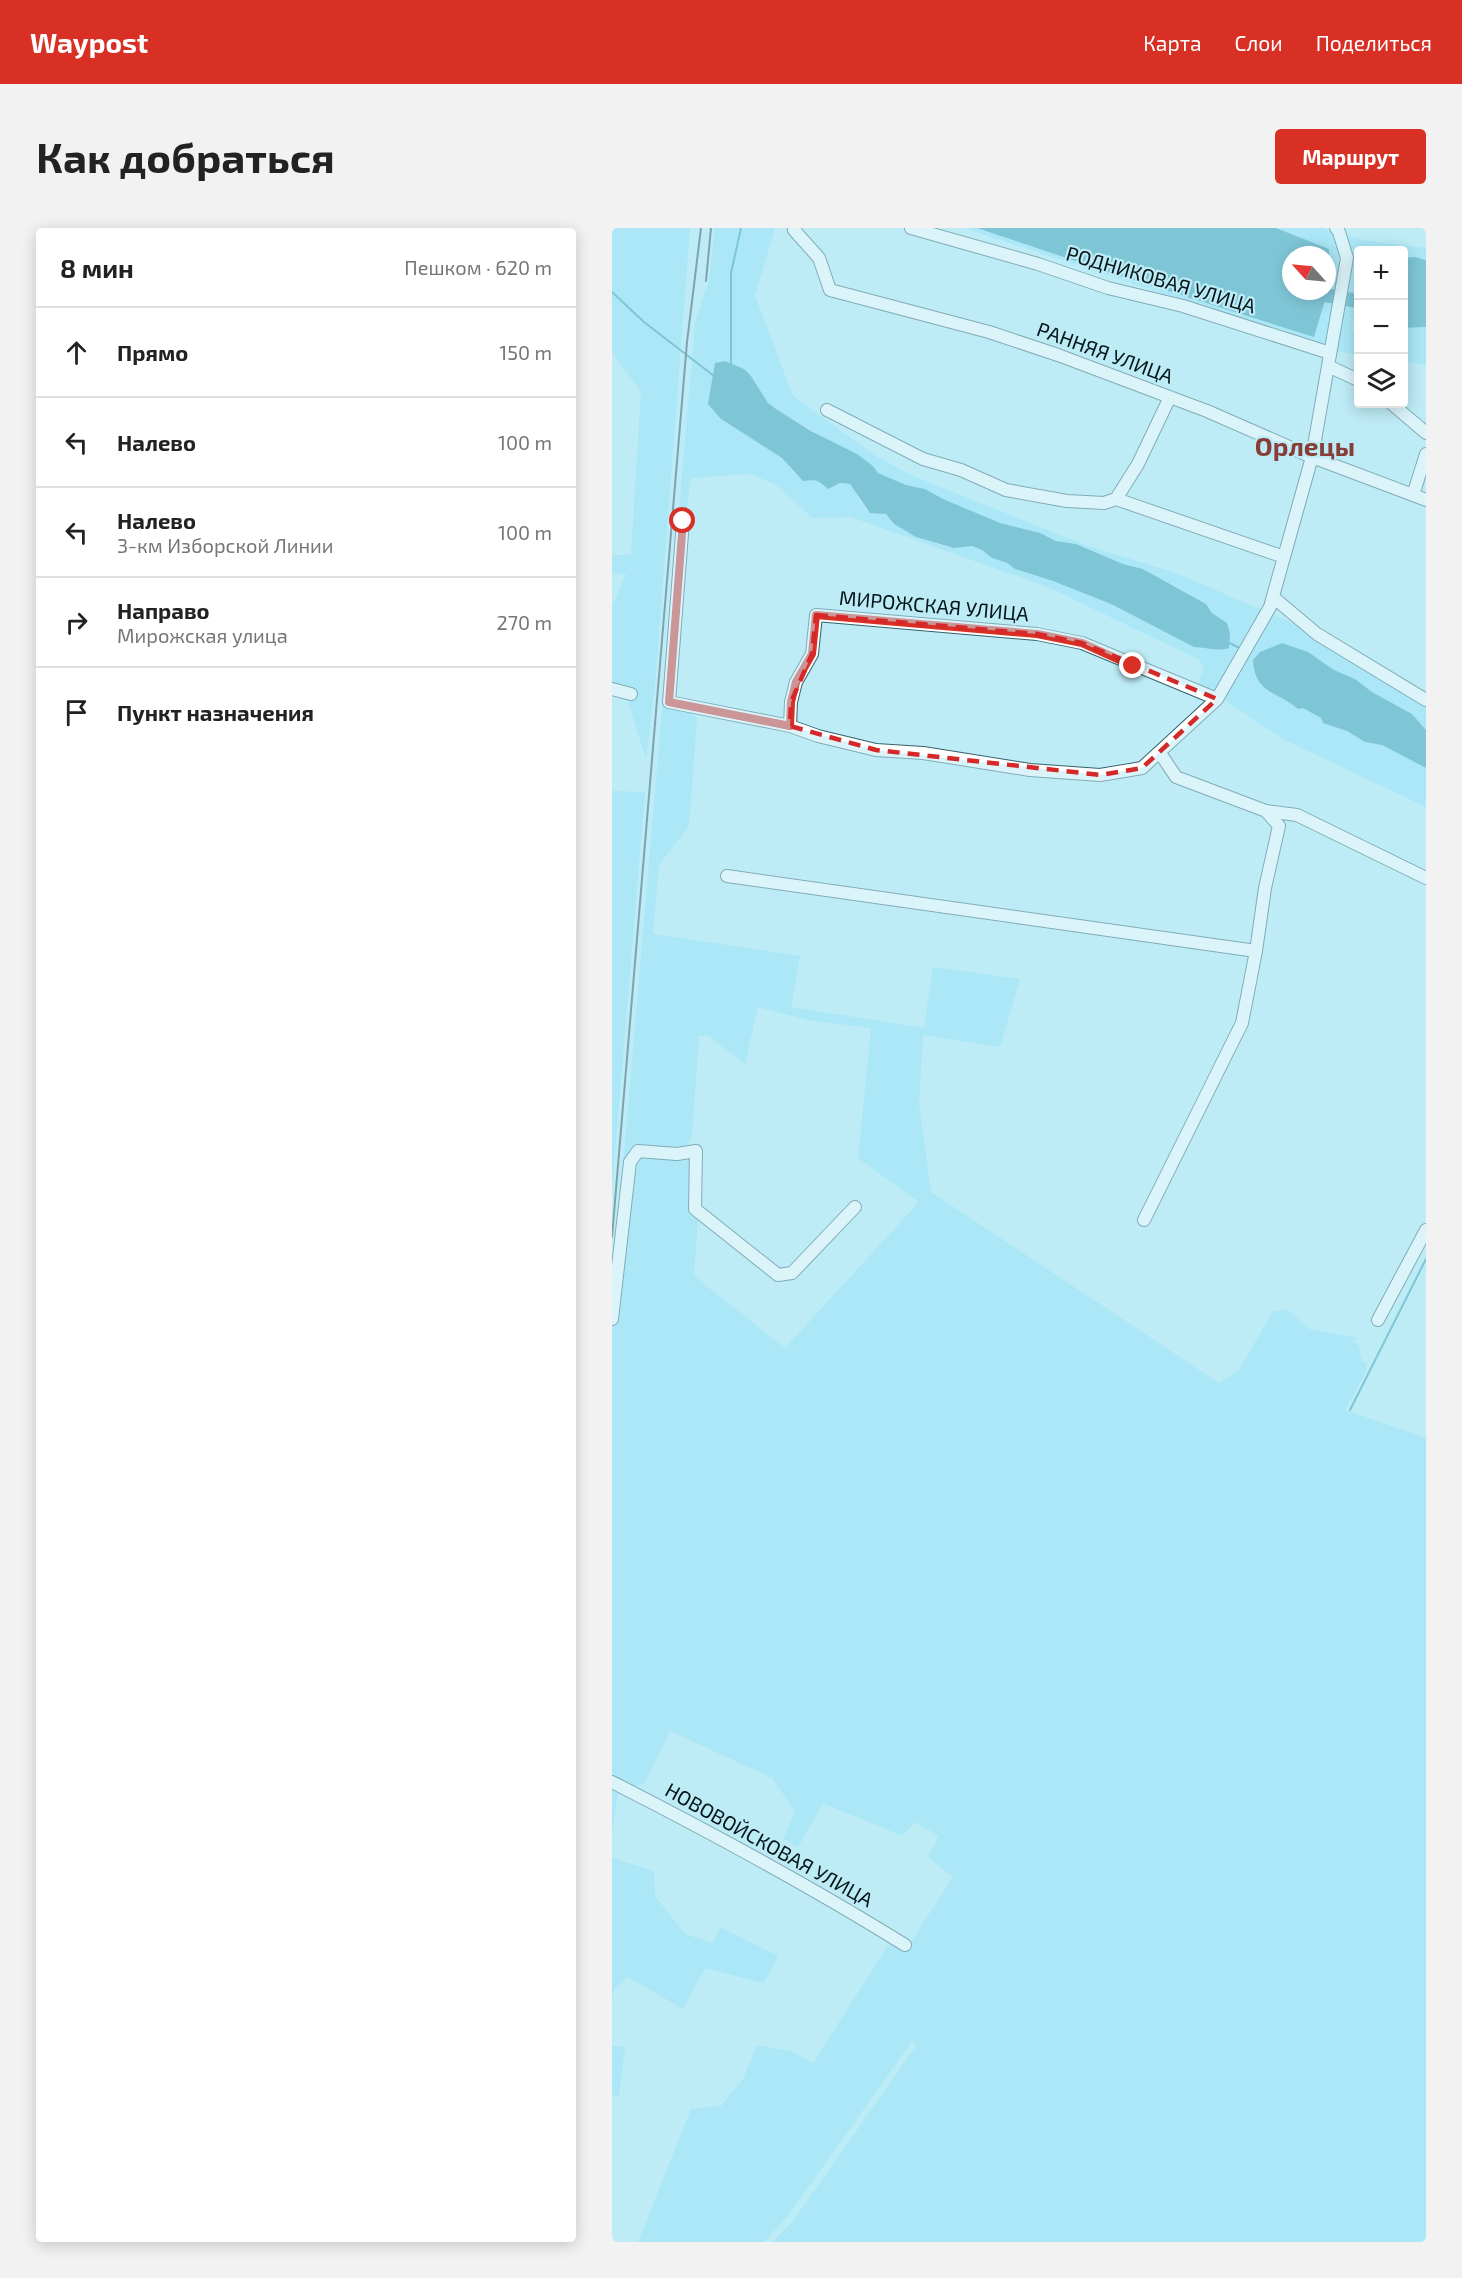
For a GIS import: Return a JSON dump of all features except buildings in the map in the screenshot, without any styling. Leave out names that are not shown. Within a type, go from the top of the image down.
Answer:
[{"type":"street","name":"РОДНИКОВАЯ УЛИЦА","points":[[911,228],[1038,264],[1108,288],[1183,306],[1330,354],[1354,376]]},
{"type":"street","points":[[683,521],[669,702],[790,726],[818,736],[876,750],[923,753],[1030,770],[1100,776],[1142,768],[1216,699],[1270,607],[1312,457],[1347,258],[1336,228]]},
{"type":"street","name":"РАННЯЯ УЛИЦА","points":[[794,229],[819,258],[830,290],[999,335],[1058,355],[1207,411],[1312,457],[1426,500]]},
{"type":"street","points":[[1116,499],[1138,464],[1170,397]]},
{"type":"street","points":[[1397,408],[1426,433]]},
{"type":"street","points":[[827,410],[923,459],[961,470],[1006,490],[1067,501],[1104,503],[1116,499],[1284,557]]},
{"type":"street","points":[[1413,495],[1426,454]]},
{"type":"street","points":[[1273,597],[1317,634],[1426,700]]},
{"type":"street","name":"МИРОЖСКАЯ УЛИЦА","points":[[790,726],[791,702],[796,682],[812,654],[816,615],[1006,631],[1082,643],[1216,699]]},
{"type":"street","points":[[612,689],[631,694]]},
{"type":"street","points":[[1160,753],[1176,777],[1266,812],[1297,814],[1426,878]]},
{"type":"street","points":[[1144,1220],[1242,1023],[1265,888],[1279,826],[1266,812]]},
{"type":"street","points":[[726,876],[1256,951]]},
{"type":"street","points":[[612,1319],[630,1162],[638,1151],[677,1154],[696,1151],[695,1209],[778,1275],[792,1273],[855,1207]]},
{"type":"street","points":[[1378,1320],[1426,1230]]},
{"type":"street","name":"НОВОВОЙСКОВАЯ УЛИЦА","points":[[612,1782],[758,1858],[843,1906],[905,1945]]},
{"type":"highlighted area","points":[[816,615],[1037,634],[1082,643],[1217,699],[1142,768],[1100,775],[876,750],[790,726],[791,702],[812,654]]},
{"type":"shaded area","points":[[612,228],[690,228],[655,686],[646,759],[627,698],[612,685],[612,606],[626,574],[612,573],[612,555],[631,555],[641,391],[612,353]]},
{"type":"shaded area","points":[[715,228],[775,228],[755,296],[793,396],[877,457],[913,476],[1088,546],[1176,573],[1295,624],[1426,703],[1426,730],[1412,714],[1372,692],[1355,679],[1334,670],[1308,652],[1282,643],[1260,652],[1291,703],[1298,709],[1303,708],[1321,718],[1323,723],[1347,731],[1365,742],[1382,745],[1426,768],[1426,807],[1285,740],[1221,698],[1197,688],[1204,668],[1198,659],[1050,588],[851,517],[812,518],[777,485],[750,474],[691,478],[685,521],[672,695],[697,718],[689,826],[659,865],[653,934],[800,956],[791,1007],[924,1028],[933,967],[1020,979],[1000,1047],[923,1035],[919,1104],[931,1192],[1219,1383],[1239,1370],[1273,1311],[1287,1309],[1309,1329],[1358,1338],[1353,1342],[1358,1344],[1362,1361],[1366,1362],[1366,1372],[1345,1410],[1426,1438],[1426,2242],[773,2242],[793,2221],[916,2046],[913,2040],[787,2217],[764,2242],[638,2242],[691,2109],[721,2106],[743,2079],[757,2045],[794,2052],[813,2063],[891,1941],[911,1942],[953,1877],[928,1857],[939,1836],[915,1822],[902,1836],[823,1803],[798,1847],[784,1839],[795,1811],[772,1778],[670,1731],[644,1783],[618,1792],[612,1833],[612,1295],[695,323],[709,280]],"holes":[[[715,363],[751,376],[768,403],[873,466],[878,473],[906,485],[925,489],[1000,523],[1040,533],[1056,541],[1076,544],[1123,564],[1143,569],[1198,599],[1206,604],[1212,613],[1227,623],[1218,651],[1209,647],[1194,647],[1111,604],[1015,569],[972,546],[954,548],[909,533],[894,524],[886,514],[866,510],[850,484],[820,481],[795,474],[782,458],[721,419],[714,373]],[[758,1007],[808,1020],[871,1028],[858,1158],[919,1202],[785,1348],[694,1276],[698,1217],[692,1157],[684,1151],[692,1137],[699,1036],[708,1036],[745,1064]]]},
{"type":"shaded area","points":[[964,228],[977,228],[1111,273],[1314,336],[1325,300],[1335,300],[1326,341],[1320,345]]},
{"type":"shaded area","points":[[977,228],[1276,228],[1321,246],[1282,246],[1282,300],[1325,300],[1314,337]]},
{"type":"shaded area","points":[[1276,228],[1323,228],[1332,234],[1337,246],[1339,261],[1336,292],[1336,246],[1321,246]]},
{"type":"shaded area","points":[[1346,235],[1363,240],[1426,248],[1426,260],[1408,258],[1408,246],[1354,246],[1352,331],[1354,331],[1354,355],[1335,350],[1349,279],[1349,250]]},
{"type":"shaded area","points":[[1408,258],[1426,260],[1426,327],[1408,328]]},
{"type":"shaded area","points":[[1426,327],[1426,365],[1408,363],[1408,328]]},
{"type":"shaded area","points":[[725,361],[744,369],[768,403],[776,409],[811,431],[857,454],[873,466],[878,473],[906,485],[925,489],[1000,523],[1040,533],[1056,541],[1076,544],[1123,564],[1143,569],[1206,604],[1212,613],[1227,623],[1230,633],[1229,648],[1194,647],[1111,604],[1015,569],[972,546],[954,548],[916,537],[894,524],[886,514],[870,513],[850,484],[840,483],[828,489],[817,481],[803,481],[782,458],[721,419],[708,404],[715,363]]},
{"type":"shaded area","points":[[1282,643],[1308,652],[1334,670],[1355,679],[1372,692],[1412,714],[1426,730],[1426,768],[1382,745],[1365,742],[1347,731],[1323,723],[1321,718],[1303,708],[1298,709],[1268,691],[1258,679],[1253,660],[1260,652]]},
{"type":"shaded area","points":[[612,791],[645,792],[612,1189]]},
{"type":"shaded area","points":[[612,1858],[654,1871],[655,1896],[685,1934],[713,1943],[720,1927],[778,1956],[764,1983],[705,1968],[683,2009],[628,1977],[614,1989],[612,1998]]},
{"type":"shaded area","points":[[612,2046],[625,2047],[619,2096],[612,2096]]},
{"type":"waterway","points":[[731,366],[731,273],[741,228]]},
{"type":"waterway","points":[[612,292],[644,322],[714,376]]},
{"type":"waterway","points":[[1336,297],[1354,300]]},
{"type":"waterway","points":[[1228,642],[1241,649]]},
{"type":"waterway","points":[[1350,1410],[1426,1259]]},
{"type":"railway","points":[[612,1237],[687,342],[701,228]]},
{"type":"railway","points":[[706,281],[711,228]]},
{"type":"district","name":"Орлецы","points":[[1305,447]]},
{"type":"route","points":[[683,521],[669,702],[790,726],[791,702],[796,682],[812,654],[816,615],[1037,634],[1082,643],[1133,666]]}]
